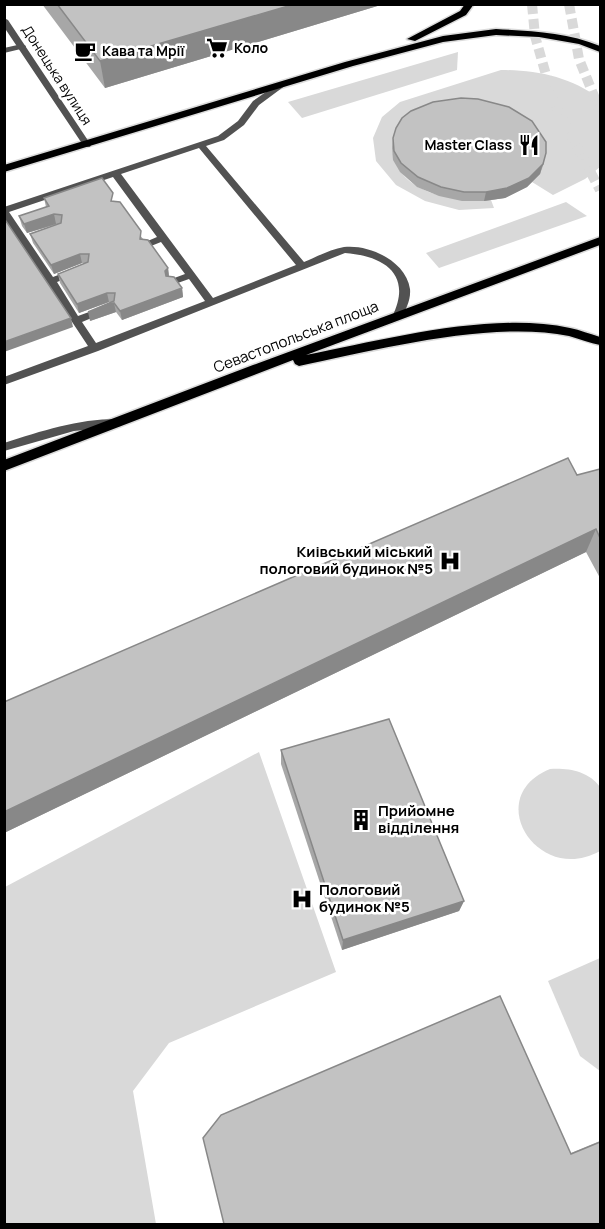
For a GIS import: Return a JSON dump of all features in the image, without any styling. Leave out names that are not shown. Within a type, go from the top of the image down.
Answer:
[{"type":"main road","points":[[349,64],[427,33],[463,13],[471,4]]},
{"type":"main road","points":[[4,169],[349,64],[443,39],[496,32],[539,34],[580,42],[600,49]]},
{"type":"main road","name":"Севастопольська площа","points":[[4,466],[258,368],[600,241]]},
{"type":"main road","points":[[258,368],[465,332],[532,327],[584,334],[600,341]]},
{"type":"street","name":"Донецька вулиця","points":[[4,20],[87,145]]},
{"type":"street","points":[[4,51],[22,46]]},
{"type":"street","points":[[94,348],[51,281],[28,239],[4,211],[231,133],[256,103],[282,85]]},
{"type":"street","points":[[201,145],[302,266]]},
{"type":"street","points":[[115,173],[130,202],[163,238],[210,301]]},
{"type":"street","points":[[146,245],[163,238]]},
{"type":"street","points":[[4,381],[344,250],[360,249],[375,254],[402,275],[406,287],[406,305],[398,317]]},
{"type":"street","points":[[51,281],[87,267]]},
{"type":"street","points":[[172,282],[190,275]]},
{"type":"street","points":[[76,321],[112,306]]},
{"type":"street","points":[[4,447],[72,425],[98,422],[119,423]]},
{"type":"shaded area","points":[[458,52],[457,70],[302,118],[288,102]]},
{"type":"shaded area","points":[[501,70],[528,71],[553,76],[577,85],[600,99],[600,167],[585,179],[553,195],[532,182],[392,148],[396,164],[404,176],[416,185],[444,196],[491,200],[494,208],[459,210],[425,201],[396,185],[376,161],[373,138],[382,117],[400,102]]},
{"type":"shaded area","points":[[566,202],[587,216],[439,268],[426,253]]},
{"type":"shaded area","points":[[259,752],[336,972],[169,1043],[133,1091],[156,1224],[5,1224],[5,887]]},
{"type":"shaded area","points":[[550,769],[564,769],[584,774],[600,787],[600,851],[577,859],[556,857],[539,848],[526,834],[519,816],[520,799],[530,782]]},
{"type":"shaded area","points":[[600,958],[600,1071],[580,1056],[548,981]]},
{"type":"building","points":[[57,4],[295,4],[100,61]]},
{"type":"building","points":[[461,98],[478,99],[509,107],[532,121],[546,142],[543,164],[529,178],[507,188],[486,192],[464,192],[441,187],[418,177],[401,163],[394,151],[393,138],[396,128],[402,118],[411,111],[433,102]]},
{"type":"building","points":[[102,178],[113,193],[111,201],[120,202],[141,231],[140,239],[148,240],[168,268],[165,271],[166,276],[174,277],[182,288],[120,311],[114,303],[88,312],[114,301],[115,293],[107,293],[77,304],[58,274],[88,262],[89,254],[80,254],[51,265],[30,234],[61,223],[62,215],[54,214],[24,224],[19,216],[49,206],[44,198]]},
{"type":"building","points":[[4,221],[71,318],[4,342]]},
{"type":"building","points":[[568,458],[577,475],[600,469],[600,538],[596,529],[4,812],[4,702]]},
{"type":"building","name":"Прийомне відділення","points":[[389,719],[464,901],[343,940],[281,750]]},
{"type":"building","points":[[500,996],[571,1154],[600,1142],[600,1224],[224,1224],[203,1138],[221,1115]]},
{"type":"tunnel","points":[[532,4],[535,36],[554,103],[600,190]]},
{"type":"tunnel","points":[[569,4],[579,59],[600,111]]},
{"type":"place","name":"Коло","points":[[217,48]]},
{"type":"place","name":"Кава та Мрії","points":[[85,51]]},
{"type":"place","name":"Master Class","points":[[529,145]]},
{"type":"place","name":"Киівський міський пологовий будинок №5","points":[[450,561]]},
{"type":"place","name":"Прийомне відділення","points":[[361,820]]},
{"type":"place","name":"Пологовий будинок №5","points":[[302,899]]}]
